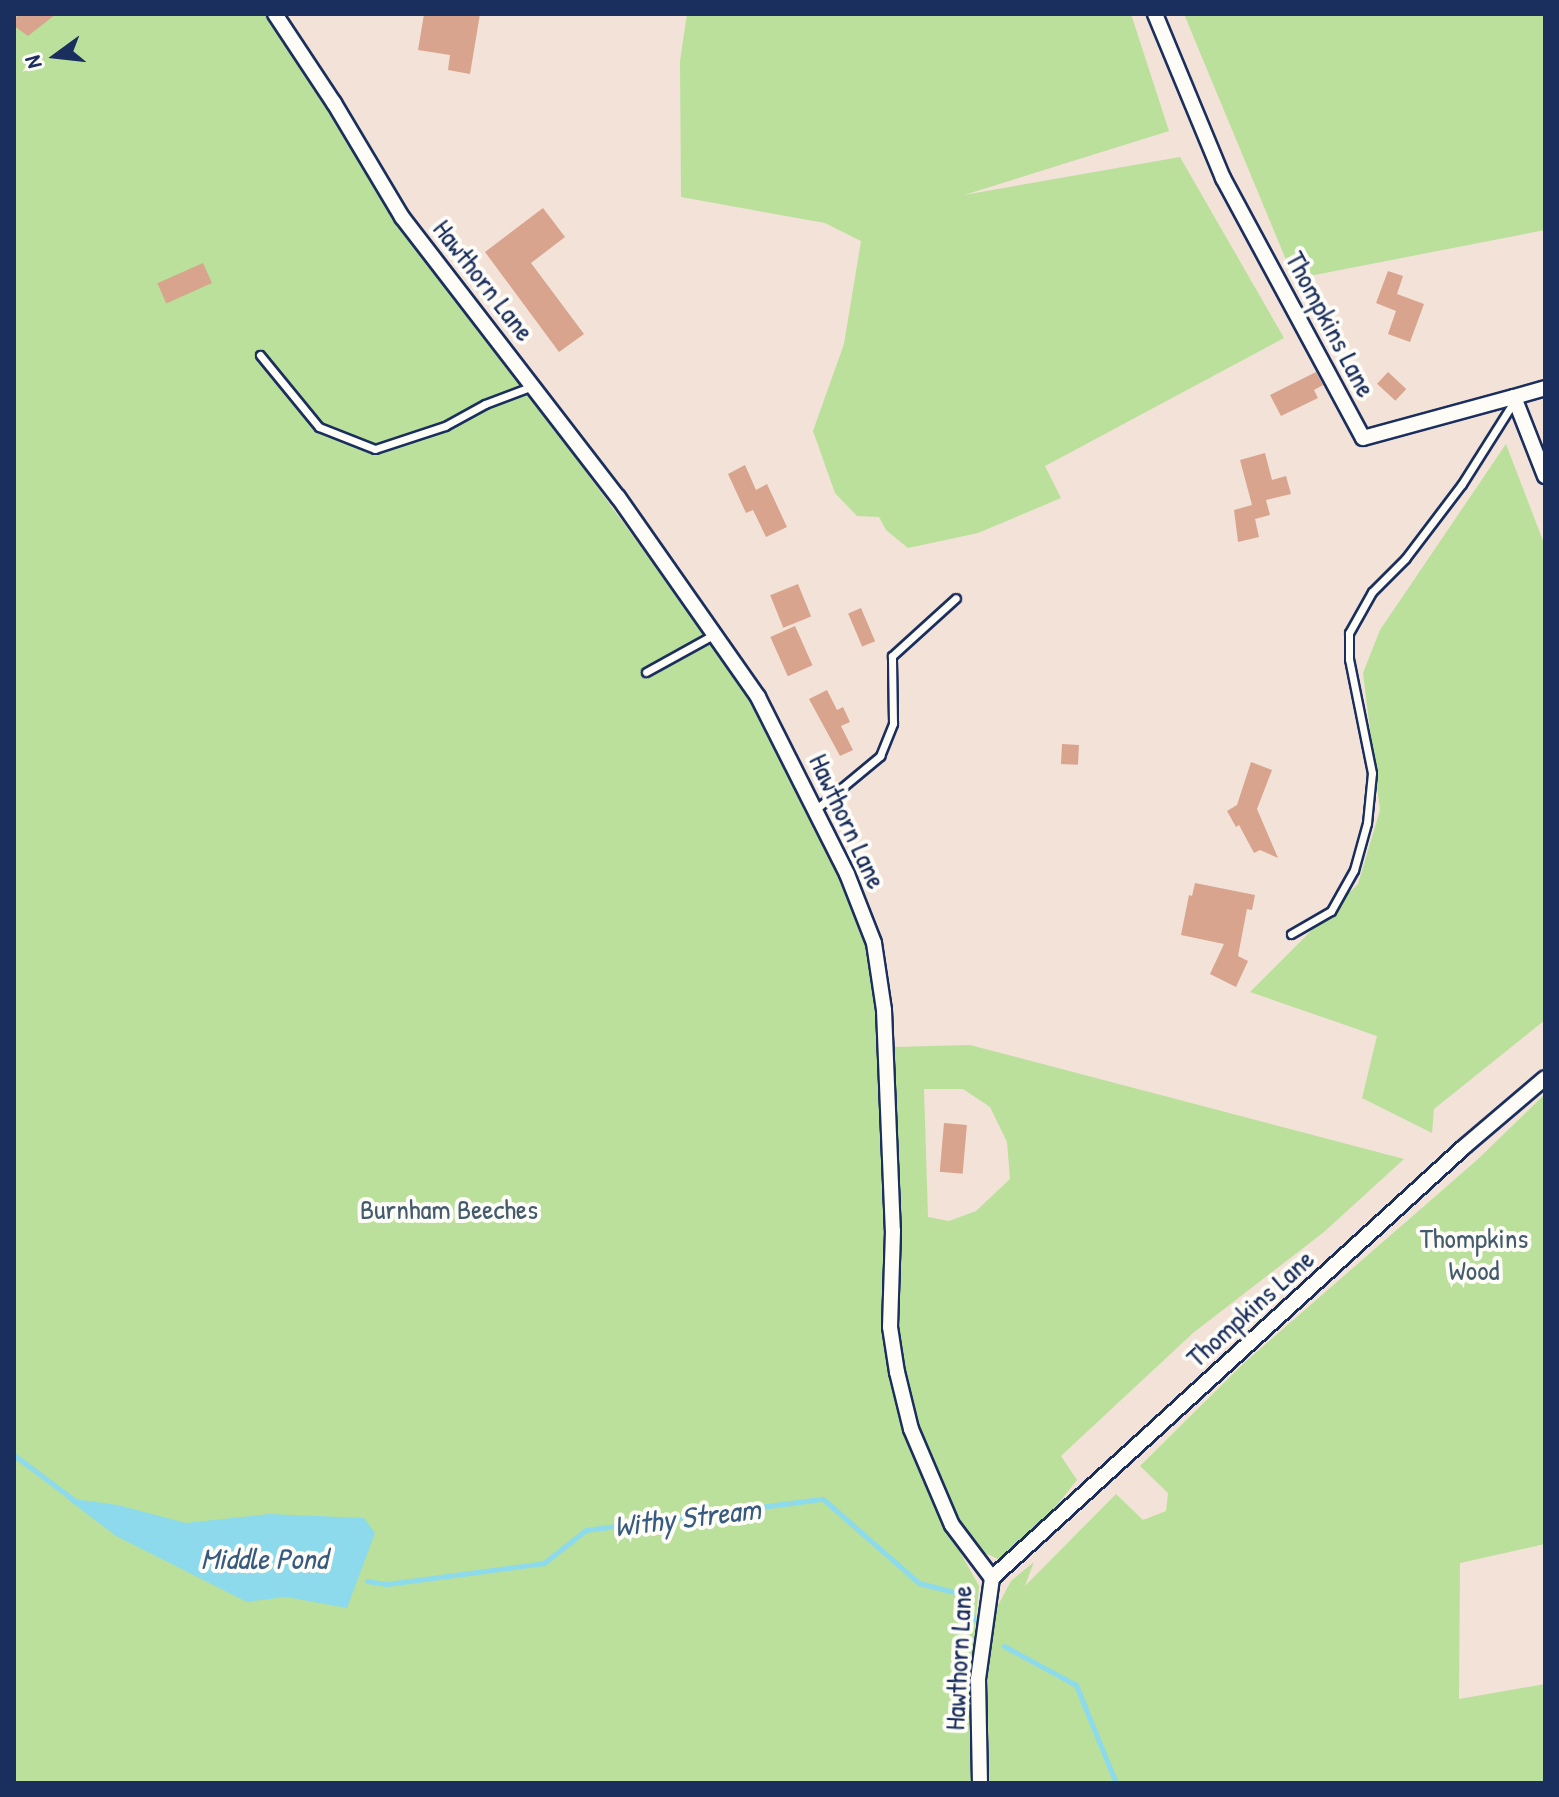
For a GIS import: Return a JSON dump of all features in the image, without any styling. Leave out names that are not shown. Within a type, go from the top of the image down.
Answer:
[{"type":"street","name":"Hawthorn Lane","points":[[275,14],[334,103],[402,217],[618,497],[758,697],[815,810],[874,943],[884,1010],[893,1217],[890,1327],[897,1372],[911,1429],[952,1525],[992,1578],[978,1679],[980,1783]]},
{"type":"street","name":"Thompkins Lane","points":[[1155,14],[1223,178],[1363,438],[1514,398]]},
{"type":"street","points":[[1545,388],[1514,398],[1545,476]]},
{"type":"street","name":"Thompkins Lane","points":[[992,1578],[1452,1158],[1545,1078]]},
{"type":"lane","points":[[260,355],[319,427],[375,449],[445,426],[485,404],[533,386]]},
{"type":"lane","points":[[1291,934],[1331,911],[1354,870],[1367,823],[1372,773],[1349,659],[1349,633],[1372,592],[1405,559],[1462,484],[1514,398]]},
{"type":"lane","points":[[815,810],[880,756],[893,723],[892,656],[956,598]]},
{"type":"lane","points":[[646,672],[713,635]]},
{"type":"green space","name":"Burnham Beeches","points":[[14,14],[267,14],[336,118],[360,163],[720,655],[771,731],[863,919],[874,971],[879,1015],[885,1219],[881,1325],[890,1383],[931,1500],[979,1586],[971,1677],[972,1783],[14,1783]]},
{"type":"green space","points":[[687,14],[1131,14],[1169,131],[964,195],[1180,157],[1284,338],[1045,466],[1061,498],[978,533],[908,548],[886,530],[879,517],[857,516],[835,493],[813,431],[844,344],[861,241],[825,223],[681,197],[680,61]]},
{"type":"green space","points":[[1184,14],[1545,14],[1545,230],[1294,279]]},
{"type":"green space","points":[[1506,444],[1545,546],[1545,1020],[1434,1109],[1432,1133],[1362,1098],[1377,1036],[1250,992],[1358,884],[1380,810],[1363,673],[1380,630]]},
{"type":"green space","points":[[970,1045],[1404,1159],[1324,1232],[1193,1333],[1061,1456],[1077,1480],[1041,1525],[1002,1561],[981,1551],[966,1534],[933,1471],[901,1366],[895,1320],[894,1047]],"holes":[[[924,1089],[963,1089],[990,1107],[1007,1142],[1010,1179],[976,1211],[949,1221],[928,1217]]]},
{"type":"green space","name":"Thompkins Wood","points":[[1545,1094],[1545,1544],[1460,1563],[1459,1699],[1545,1684],[1545,1783],[989,1783],[987,1645],[996,1609],[1011,1581],[1034,1562],[1025,1586],[1116,1494],[1143,1520],[1166,1511],[1168,1493],[1140,1466],[1245,1362],[1477,1160]]},
{"type":"water","name":"Middle Pond","points":[[66,1498],[118,1505],[186,1523],[269,1514],[364,1518],[375,1533],[347,1608],[286,1597],[247,1602],[116,1536]]},
{"type":"building","points":[[20,14],[56,14],[28,36],[14,26],[14,19]]},
{"type":"building","points":[[424,14],[480,14],[470,74],[448,70],[450,55],[418,50]]},
{"type":"building","points":[[543,208],[565,237],[531,263],[584,334],[559,352],[485,252]]},
{"type":"building","points":[[203,263],[212,283],[166,303],[157,283]]},
{"type":"building","points":[[1388,271],[1403,276],[1397,294],[1424,304],[1410,342],[1388,334],[1396,311],[1376,303]]},
{"type":"building","points":[[1316,372],[1323,385],[1314,390],[1318,398],[1281,416],[1270,395]]},
{"type":"building","points":[[1388,372],[1406,389],[1395,401],[1377,384]]},
{"type":"building","points":[[1265,453],[1272,480],[1286,476],[1291,494],[1266,500],[1270,515],[1255,519],[1259,537],[1238,542],[1234,510],[1252,505],[1240,460]]},
{"type":"building","points":[[745,465],[756,490],[767,484],[787,527],[766,537],[753,510],[746,513],[728,474]]},
{"type":"building","points":[[798,584],[811,616],[783,628],[770,595]]},
{"type":"building","points":[[861,608],[875,641],[862,647],[848,613]]},
{"type":"building","points":[[795,626],[812,665],[788,676],[770,637]]},
{"type":"building","points":[[827,690],[837,710],[843,707],[850,722],[841,726],[853,750],[840,756],[809,699]]},
{"type":"building","points":[[1062,744],[1079,745],[1078,765],[1061,764]]},
{"type":"building","points":[[1251,762],[1272,770],[1257,809],[1278,858],[1260,850],[1254,853],[1239,825],[1236,827],[1227,811],[1237,805]]},
{"type":"building","points":[[1195,883],[1255,895],[1252,910],[1247,909],[1238,956],[1248,961],[1236,987],[1210,974],[1224,944],[1181,935],[1189,895],[1192,896]]},
{"type":"building","points":[[944,1123],[967,1125],[963,1174],[940,1172]]},
{"type":"waterway","name":"Withy Stream","points":[[14,1455],[74,1500]]},
{"type":"waterway","name":"Withy Stream","points":[[367,1581],[387,1584],[544,1563],[586,1530],[823,1499],[919,1583],[958,1593],[974,1619]]},
{"type":"waterway","name":"Withy Stream","points":[[1004,1646],[1076,1685],[1116,1783]]}]
